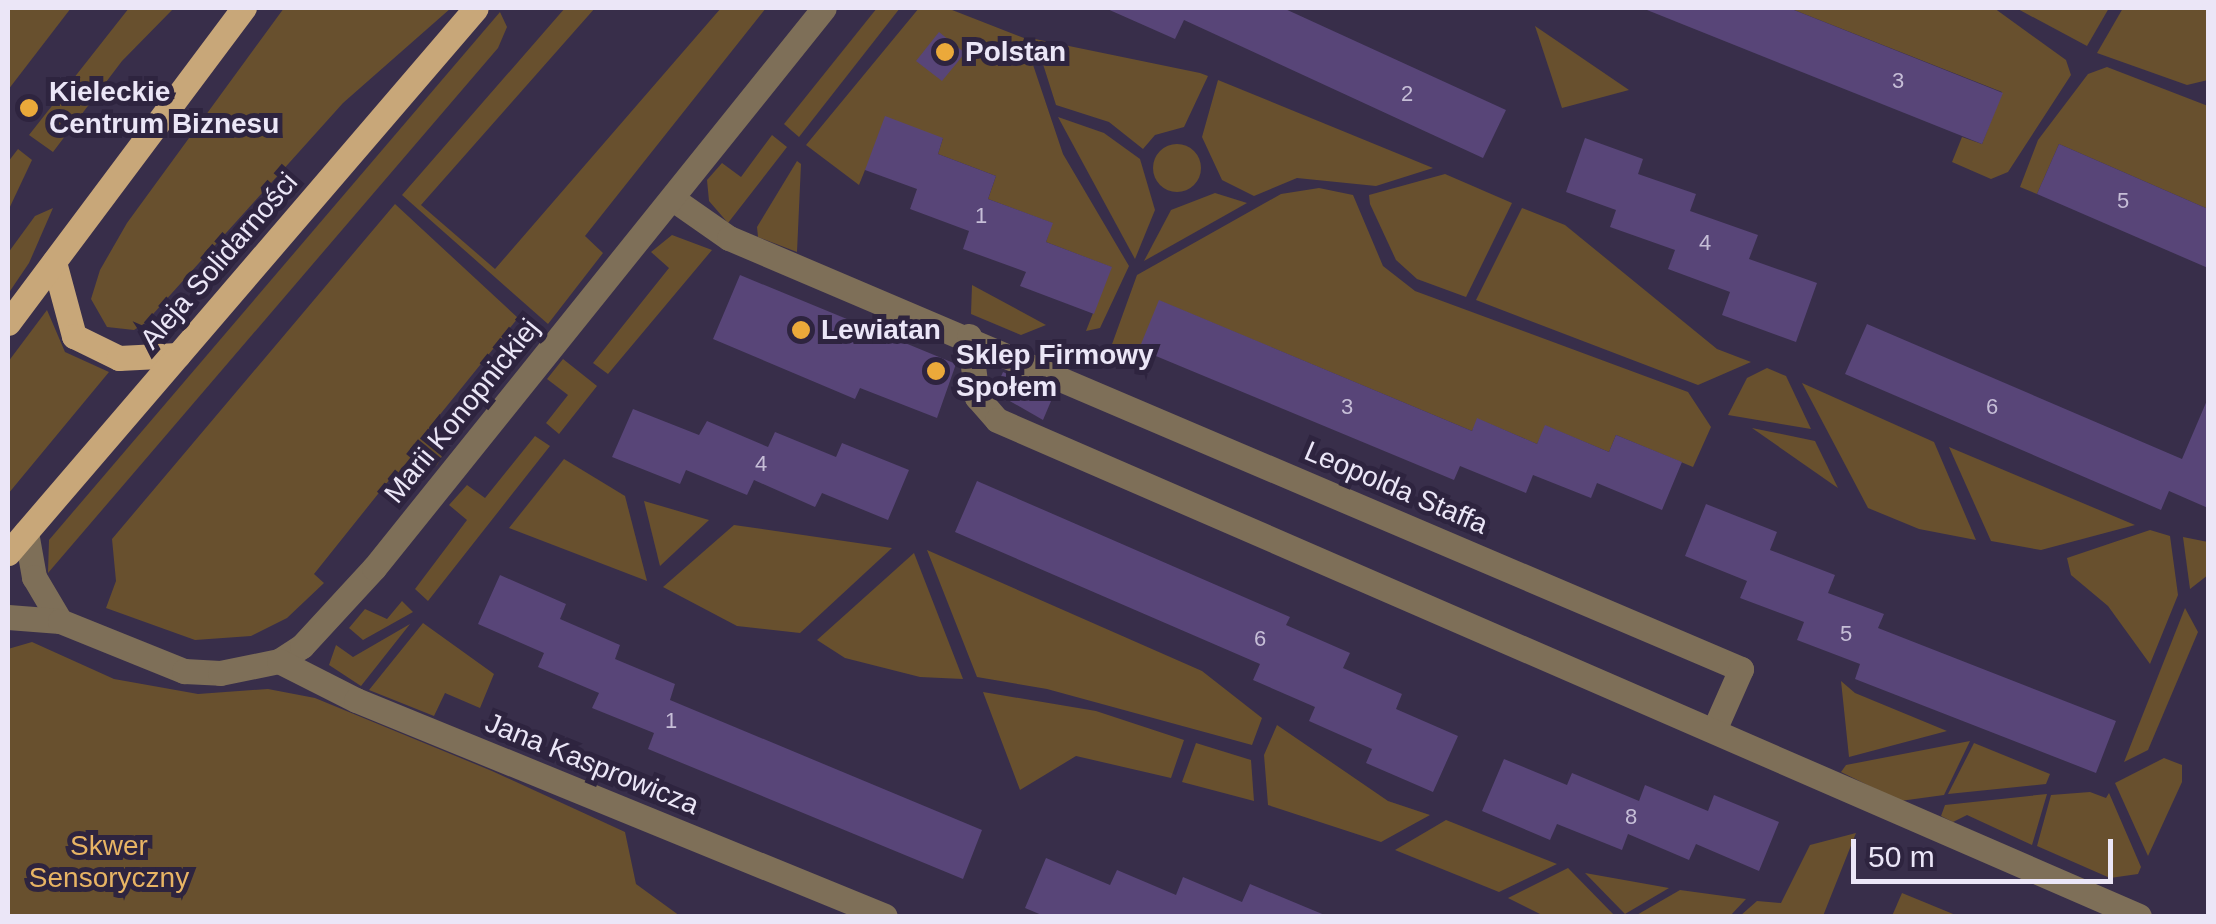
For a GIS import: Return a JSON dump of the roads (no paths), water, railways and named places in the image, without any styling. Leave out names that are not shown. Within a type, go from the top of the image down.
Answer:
[{"type":"main road","points":[[8,323],[244,8]]},
{"type":"main road","name":"Aleja Solidarności","points":[[8,554],[476,8]]},
{"type":"main road","points":[[54,262],[74,336],[118,358],[178,355]]},
{"type":"street","name":"Marii Konopnickiej","points":[[8,617],[60,621],[184,671],[220,672],[279,661],[327,625],[824,8]]},
{"type":"street","name":"Leopolda Staffa","points":[[673,199],[729,238],[969,336],[1741,670],[1715,728]]},
{"type":"street","points":[[969,336],[977,397],[997,420],[1715,728],[2139,916]]},
{"type":"street","points":[[26,532],[34,577],[60,621]]},
{"type":"street","name":"Jana Kasprowicza","points":[[279,661],[331,690],[886,916]]},
{"type":"place","name":"Polstan","points":[[945,52]]},
{"type":"place","name":"Kieleckie Centrum Biznesu","points":[[29,108]]},
{"type":"place","name":"Lewiatan","points":[[801,330]]},
{"type":"place","name":"Sklep Firmowy Społem","points":[[936,371]]},
{"type":"park label","name":"Skwer Sensoryczny","points":[[109,862]]}]
